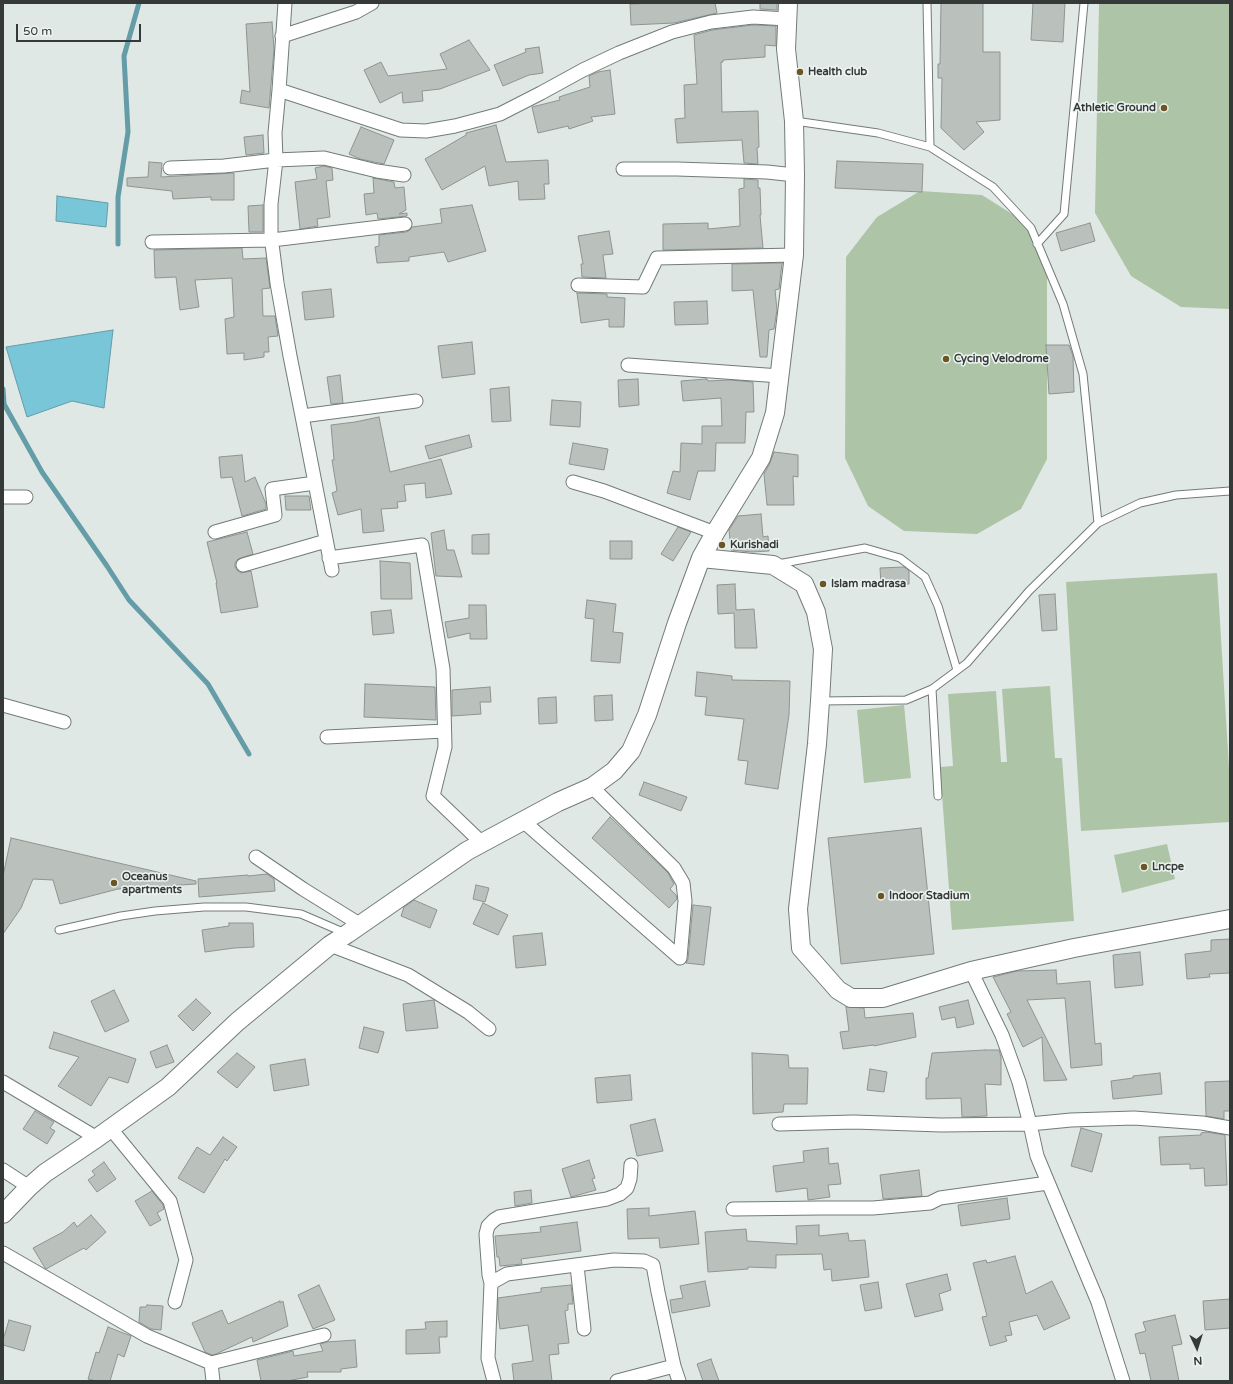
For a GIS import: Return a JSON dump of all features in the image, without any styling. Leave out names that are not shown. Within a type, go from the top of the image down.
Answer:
[{"type":"main road","points":[[3,1214],[45,1173],[168,1087],[236,1022],[330,945],[481,842],[558,802],[592,787],[614,771],[631,751],[644,722],[677,623],[701,558],[761,458],[775,413],[794,255],[794,121],[786,49],[788,11]]},
{"type":"main road","points":[[701,558],[773,565],[804,584],[816,612],[823,649],[820,701],[817,744],[798,909],[801,948],[838,990],[851,998],[883,998],[971,971],[1074,948],[1230,919]]},
{"type":"street","points":[[285,3],[275,132],[276,160],[271,204],[272,240],[277,283],[288,349],[330,564],[422,545],[443,669],[445,747],[433,796],[481,842]]},
{"type":"street","points":[[282,36],[356,12],[372,3]]},
{"type":"street","points":[[279,90],[401,130],[426,130],[455,126],[500,114],[619,52],[672,32],[712,22],[788,11]]},
{"type":"street","points":[[170,168],[224,166],[276,160],[324,158],[377,171],[404,175]]},
{"type":"street","points":[[623,169],[767,172],[795,175]]},
{"type":"street","points":[[152,242],[272,240],[405,224]]},
{"type":"street","points":[[578,285],[643,287],[656,258],[794,255]]},
{"type":"street","points":[[628,365],[780,376]]},
{"type":"street","points":[[302,416],[416,401]]},
{"type":"street","points":[[574,482],[604,491],[715,533]]},
{"type":"street","points":[[215,532],[275,515],[272,489],[315,483]]},
{"type":"street","points":[[3,497],[26,496]]},
{"type":"street","points":[[243,565],[326,541]]},
{"type":"street","points":[[3,705],[64,722]]},
{"type":"street","points":[[327,737],[444,731]]},
{"type":"street","points":[[523,820],[680,958],[685,901],[683,883],[674,868],[592,787]]},
{"type":"street","points":[[256,858],[303,889],[354,929]]},
{"type":"street","points":[[330,945],[408,975],[468,1012],[488,1029]]},
{"type":"street","points":[[971,971],[1002,1035],[1019,1082],[1037,1156],[1098,1302],[1123,1381]]},
{"type":"street","points":[[3,1082],[104,1133],[170,1201],[186,1260],[175,1302]]},
{"type":"street","points":[[779,1124],[854,1122],[941,1125],[1030,1124],[1071,1120],[1134,1118],[1202,1123],[1230,1128]]},
{"type":"street","points":[[494,1381],[488,1358],[491,1283],[488,1266],[486,1234],[488,1226],[499,1217],[607,1199],[620,1194],[627,1188],[630,1179],[631,1165]]},
{"type":"street","points":[[3,1170],[29,1187]]},
{"type":"street","points":[[733,1209],[873,1208],[930,1204],[940,1198],[1048,1183]]},
{"type":"street","points":[[3,1253],[147,1336],[211,1363],[324,1334]]},
{"type":"street","points":[[491,1283],[507,1274],[614,1260],[644,1261],[653,1265],[674,1366],[679,1381]]},
{"type":"street","points":[[577,1266],[584,1329]]},
{"type":"street","points":[[211,1363],[213,1381]]},
{"type":"street","points":[[617,1381],[674,1366]]},
{"type":"lane","points":[[927,3],[930,147]]},
{"type":"lane","points":[[1037,244],[1064,214],[1084,3]]},
{"type":"lane","points":[[794,121],[878,133],[930,147],[993,186],[1031,228],[1063,304],[1084,374],[1098,523]]},
{"type":"lane","points":[[820,701],[906,700],[932,689],[967,663],[1030,591],[1098,523],[1140,503],[1176,494],[1230,491]]},
{"type":"lane","points":[[773,565],[865,548],[900,558],[925,577],[938,606],[957,670]]},
{"type":"lane","points":[[932,689],[938,796]]},
{"type":"lane","points":[[59,930],[155,910],[204,907],[246,907],[301,914],[354,929]]},
{"type":"green space","name":"Athletic Ground","points":[[1099,3],[1230,3],[1230,309],[1181,307],[1131,276],[1095,213]]},
{"type":"green space","name":"Cycing Velodrome","points":[[920,191],[982,195],[1020,219],[1047,260],[1047,459],[1021,509],[977,534],[904,531],[868,506],[845,458],[846,257],[877,217]]},
{"type":"green space","points":[[1217,573],[1230,784],[1230,822],[1081,831],[1066,582]]},
{"type":"green space","points":[[1050,686],[1055,758],[1062,758],[1074,921],[952,930],[940,767],[953,766],[948,694],[996,691],[1001,762],[1007,762],[1002,689]]},
{"type":"green space","points":[[904,705],[911,778],[864,783],[857,710]]},
{"type":"green space","name":"Lncpe","points":[[1167,844],[1175,879],[1122,893],[1114,855]]},
{"type":"water","points":[[57,196],[108,203],[106,227],[56,221]]},
{"type":"water","points":[[113,330],[104,408],[72,401],[27,417],[6,347]]},
{"type":"building","points":[[715,3],[717,13],[674,23],[631,25],[630,4]]},
{"type":"building","points":[[760,3],[777,3],[777,10],[760,9]]},
{"type":"building","points":[[941,3],[983,3],[983,52],[1000,52],[1000,120],[976,122],[984,132],[964,150],[941,128],[942,78],[938,78],[938,64],[940,64]]},
{"type":"building","points":[[1033,3],[1065,3],[1063,42],[1031,40]]},
{"type":"building","points":[[272,22],[274,49],[269,108],[240,103],[242,90],[250,92],[246,24]]},
{"type":"building","points":[[753,25],[776,26],[776,46],[765,45],[765,57],[723,60],[723,62],[721,62],[722,112],[758,111],[758,164],[744,163],[742,140],[677,143],[675,119],[685,118],[684,85],[697,84],[694,35],[712,30]]},
{"type":"building","points":[[469,40],[490,70],[440,89],[422,91],[423,101],[403,103],[402,92],[380,103],[364,70],[381,62],[388,76],[447,69],[440,54]]},
{"type":"building","points":[[539,47],[543,73],[529,75],[503,86],[494,65],[526,52],[525,49]]},
{"type":"building","points":[[610,70],[615,114],[591,117],[593,121],[569,129],[568,126],[538,133],[532,107],[560,100],[559,97],[590,87],[589,76],[598,72]]},
{"type":"building","points":[[496,125],[506,162],[548,160],[549,184],[544,184],[545,199],[519,200],[518,181],[489,186],[485,166],[442,190],[425,159],[466,135],[466,133]]},
{"type":"building","points":[[361,127],[394,140],[384,164],[360,159],[349,154]]},
{"type":"building","points":[[263,135],[264,153],[246,155],[244,137]]},
{"type":"building","points":[[837,161],[923,164],[922,192],[835,188]]},
{"type":"building","points":[[149,162],[162,163],[161,177],[234,173],[234,200],[211,200],[211,197],[173,199],[172,191],[127,186],[127,178],[148,177]]},
{"type":"building","points":[[324,166],[332,168],[333,180],[326,181],[330,217],[317,219],[318,226],[300,229],[295,182],[317,179],[315,168]]},
{"type":"building","points":[[373,178],[394,182],[395,188],[404,187],[406,210],[399,214],[407,213],[407,216],[378,219],[377,213],[366,215],[364,194],[374,193]]},
{"type":"building","points":[[744,179],[758,180],[758,188],[760,188],[760,215],[763,248],[663,250],[663,224],[708,223],[708,229],[740,226],[739,189],[744,188]]},
{"type":"building","points":[[263,205],[263,232],[249,232],[248,206]]},
{"type":"building","points":[[472,205],[486,251],[448,262],[444,252],[409,257],[409,261],[377,263],[375,247],[379,246],[379,235],[406,232],[412,227],[442,223],[440,209]]},
{"type":"building","points":[[1090,223],[1095,241],[1061,251],[1056,233]]},
{"type":"building","points":[[609,231],[613,254],[603,255],[606,278],[582,277],[581,264],[583,264],[578,236]]},
{"type":"building","points":[[242,248],[243,259],[266,258],[270,288],[262,289],[263,316],[275,316],[278,336],[268,337],[269,352],[264,352],[264,357],[244,360],[244,353],[227,354],[225,319],[234,317],[232,278],[195,280],[199,307],[180,310],[176,277],[155,278],[154,250]]},
{"type":"building","points":[[782,263],[779,289],[775,290],[777,310],[774,329],[769,330],[767,357],[760,357],[753,290],[732,291],[732,264]]},
{"type":"building","points":[[331,289],[334,317],[305,320],[302,292]]},
{"type":"building","points":[[577,293],[607,294],[607,297],[625,298],[624,327],[609,327],[609,319],[581,323]]},
{"type":"building","points":[[707,301],[708,324],[675,325],[674,302]]},
{"type":"building","points":[[472,342],[475,374],[442,378],[438,346]]},
{"type":"building","points":[[1046,345],[1069,345],[1073,356],[1074,392],[1049,394]]},
{"type":"building","points":[[340,375],[343,403],[331,404],[327,377]]},
{"type":"building","points":[[638,379],[639,405],[619,407],[618,380]]},
{"type":"building","points":[[707,379],[708,381],[730,380],[753,382],[754,412],[746,412],[745,443],[716,443],[715,471],[698,471],[690,500],[667,493],[673,471],[680,472],[681,443],[702,444],[702,426],[722,426],[721,398],[683,401],[681,381]]},
{"type":"building","points":[[509,387],[511,421],[492,422],[490,389]]},
{"type":"building","points":[[552,400],[581,402],[580,427],[550,425]]},
{"type":"building","points":[[379,417],[390,472],[441,459],[452,494],[426,498],[425,483],[404,485],[406,501],[397,502],[398,508],[381,509],[384,531],[363,533],[361,509],[338,515],[332,493],[337,491],[332,460],[334,460],[331,425]]},
{"type":"building","points":[[469,435],[472,447],[429,459],[425,446]]},
{"type":"building","points":[[573,443],[608,449],[604,470],[569,464]]},
{"type":"building","points":[[774,452],[798,455],[798,477],[793,476],[794,505],[767,505],[764,474]]},
{"type":"building","points":[[242,455],[245,482],[255,477],[266,504],[266,509],[242,516],[232,477],[221,478],[219,457]]},
{"type":"building","points":[[285,496],[309,496],[311,510],[286,510]]},
{"type":"building","points":[[761,514],[763,537],[768,536],[769,551],[752,552],[731,550],[729,530],[738,516]]},
{"type":"building","points":[[678,527],[691,532],[673,561],[661,554]]},
{"type":"building","points":[[444,530],[447,550],[454,550],[462,577],[436,576],[431,533]]},
{"type":"building","points":[[247,532],[253,554],[238,559],[235,563],[235,567],[241,573],[251,571],[258,607],[221,613],[217,583],[207,542]]},
{"type":"building","points":[[489,534],[489,554],[472,554],[472,535]]},
{"type":"building","points":[[610,541],[632,541],[632,559],[610,559]]},
{"type":"building","points":[[380,561],[410,563],[412,599],[381,599]]},
{"type":"building","points":[[904,567],[909,571],[909,584],[881,585],[880,568]]},
{"type":"building","points":[[735,584],[736,610],[754,609],[757,648],[735,648],[734,613],[718,614],[717,585]]},
{"type":"building","points":[[1055,594],[1057,630],[1042,631],[1039,595]]},
{"type":"building","points":[[587,600],[616,604],[613,632],[623,633],[620,663],[591,661],[594,619],[585,618]]},
{"type":"building","points":[[469,605],[486,605],[487,639],[470,639],[470,633],[448,638],[445,622],[469,618]]},
{"type":"building","points":[[391,610],[394,633],[373,635],[371,612]]},
{"type":"building","points":[[697,672],[732,676],[732,680],[790,681],[789,715],[778,789],[745,784],[748,761],[738,760],[744,719],[705,715],[707,697],[695,696]]},
{"type":"building","points":[[365,684],[435,687],[436,720],[364,717]]},
{"type":"building","points":[[490,687],[491,702],[480,702],[481,714],[452,716],[452,690]]},
{"type":"building","points":[[612,695],[613,720],[595,721],[594,696]]},
{"type":"building","points":[[556,697],[557,723],[539,724],[538,698]]},
{"type":"building","points":[[644,782],[687,797],[681,811],[639,795]]},
{"type":"building","points":[[610,817],[668,873],[674,884],[670,889],[676,895],[677,899],[669,908],[592,838]]},
{"type":"building","name":"Indoor Stadium","points":[[921,828],[934,954],[841,964],[828,838]]},
{"type":"building","name":"Oceanus apartments","points":[[11,838],[196,881],[196,884],[118,889],[60,904],[53,880],[33,879],[21,908],[3,934],[3,876]]},
{"type":"building","points":[[267,874],[274,879],[275,891],[199,897],[198,879]]},
{"type":"building","points":[[476,885],[489,888],[485,902],[473,899]]},
{"type":"building","points":[[414,900],[437,910],[430,928],[401,916],[404,907]]},
{"type":"building","points":[[483,903],[508,915],[498,935],[473,924]]},
{"type":"building","points":[[693,905],[711,907],[704,965],[686,963],[688,959]]},
{"type":"building","points":[[229,923],[253,923],[254,947],[205,952],[202,930],[229,926]]},
{"type":"building","points":[[542,933],[546,965],[516,968],[513,936]]},
{"type":"building","points":[[1230,939],[1230,973],[1209,974],[1210,977],[1187,979],[1185,954],[1211,951],[1211,940]]},
{"type":"building","points":[[1140,952],[1143,985],[1115,988],[1113,955]]},
{"type":"building","points":[[1056,970],[1057,984],[1090,981],[1095,1044],[1101,1043],[1102,1065],[1071,1068],[1065,998],[1027,1000],[1067,1080],[1044,1081],[1042,1037],[1023,1047],[1007,1014],[1011,1012],[993,977],[1017,971]]},
{"type":"building","points":[[114,990],[129,1021],[105,1032],[91,1001]]},
{"type":"building","points":[[196,999],[211,1013],[193,1031],[178,1016]]},
{"type":"building","points":[[434,1000],[438,1028],[406,1031],[403,1004]]},
{"type":"building","points":[[968,1000],[974,1024],[957,1028],[955,1017],[942,1020],[939,1007]]},
{"type":"building","points":[[846,1007],[864,1008],[865,1018],[913,1013],[916,1037],[874,1046],[843,1049],[840,1032],[849,1031]]},
{"type":"building","points":[[364,1027],[384,1032],[378,1053],[359,1048]]},
{"type":"building","points":[[54,1032],[136,1059],[128,1083],[109,1077],[91,1106],[58,1086],[79,1057],[49,1048]]},
{"type":"building","points":[[167,1045],[174,1062],[156,1068],[150,1052]]},
{"type":"building","points":[[999,1050],[1001,1057],[1001,1085],[985,1084],[987,1116],[962,1117],[961,1098],[926,1099],[926,1078],[928,1078],[932,1053]]},
{"type":"building","points":[[237,1053],[255,1067],[237,1088],[217,1072]]},
{"type":"building","points":[[752,1053],[788,1055],[789,1068],[808,1068],[807,1104],[784,1104],[783,1112],[753,1114]]},
{"type":"building","points":[[305,1059],[309,1085],[274,1091],[270,1065]]},
{"type":"building","points":[[870,1069],[887,1072],[884,1092],[867,1090]]},
{"type":"building","points":[[1160,1073],[1162,1094],[1113,1099],[1111,1081],[1133,1078],[1133,1076]]},
{"type":"building","points":[[630,1075],[632,1100],[597,1103],[595,1078]]},
{"type":"building","points":[[1230,1081],[1230,1111],[1224,1111],[1224,1119],[1206,1116],[1205,1082]]},
{"type":"building","points":[[35,1111],[54,1122],[50,1128],[55,1131],[47,1144],[23,1129]]},
{"type":"building","points":[[655,1119],[663,1151],[637,1156],[630,1125]]},
{"type":"building","points":[[1081,1128],[1102,1134],[1092,1172],[1071,1166]]},
{"type":"building","points":[[1206,1132],[1225,1135],[1227,1185],[1205,1186],[1204,1168],[1190,1169],[1190,1164],[1161,1165],[1159,1137],[1201,1135],[1201,1133]]},
{"type":"building","points":[[223,1137],[237,1147],[227,1161],[225,1159],[204,1193],[178,1178],[197,1147],[210,1155]]},
{"type":"building","points":[[828,1148],[829,1164],[838,1163],[841,1184],[828,1185],[830,1197],[808,1200],[807,1188],[776,1192],[773,1166],[804,1162],[803,1151]]},
{"type":"building","points":[[589,1160],[595,1178],[592,1179],[596,1190],[571,1197],[562,1169]]},
{"type":"building","points":[[104,1162],[116,1179],[97,1192],[88,1180],[95,1175],[92,1171]]},
{"type":"building","points":[[919,1170],[922,1196],[883,1199],[880,1175]]},
{"type":"building","points":[[531,1190],[532,1203],[515,1206],[514,1192]]},
{"type":"building","points":[[152,1191],[163,1205],[164,1209],[157,1213],[161,1220],[150,1226],[135,1201]]},
{"type":"building","points":[[1007,1198],[1010,1219],[961,1226],[958,1205]]},
{"type":"building","points":[[649,1208],[649,1216],[695,1211],[699,1244],[660,1248],[659,1238],[628,1239],[627,1209]]},
{"type":"building","points":[[91,1215],[106,1232],[86,1250],[84,1248],[46,1269],[33,1248],[63,1232],[74,1222],[77,1227]]},
{"type":"building","points":[[577,1222],[581,1251],[521,1259],[522,1264],[500,1266],[499,1257],[497,1257],[495,1236],[541,1232],[540,1227]]},
{"type":"building","points":[[819,1225],[819,1236],[848,1233],[849,1241],[865,1240],[869,1277],[832,1281],[831,1269],[824,1270],[822,1254],[776,1255],[776,1268],[748,1267],[748,1269],[708,1272],[705,1232],[746,1229],[747,1241],[797,1244],[796,1226]]},
{"type":"building","points":[[1015,1256],[1026,1294],[1052,1281],[1070,1318],[1044,1330],[1037,1315],[1009,1322],[1012,1335],[1005,1336],[1007,1341],[990,1346],[982,1317],[987,1316],[973,1263],[986,1260],[987,1263]]},
{"type":"building","points":[[947,1274],[951,1290],[939,1294],[943,1310],[915,1317],[906,1284]]},
{"type":"building","points":[[705,1281],[710,1306],[672,1313],[670,1300],[683,1298],[680,1286]]},
{"type":"building","points":[[878,1282],[882,1308],[865,1311],[860,1285]]},
{"type":"building","points":[[319,1285],[335,1320],[313,1329],[298,1295]]},
{"type":"building","points":[[571,1285],[573,1304],[568,1304],[568,1310],[565,1311],[569,1343],[558,1344],[559,1354],[549,1355],[552,1381],[514,1381],[512,1364],[533,1361],[528,1325],[500,1329],[498,1298],[541,1292],[541,1288]]},
{"type":"building","points":[[1230,1299],[1230,1328],[1205,1330],[1203,1301]]},
{"type":"building","points":[[280,1301],[280,1303],[283,1301],[288,1326],[253,1342],[252,1337],[212,1355],[205,1352],[192,1323],[222,1310],[228,1324]]},
{"type":"building","points":[[147,1305],[163,1306],[161,1330],[151,1329],[139,1322],[140,1307],[146,1307]]},
{"type":"building","points":[[1175,1315],[1182,1344],[1172,1346],[1179,1381],[1151,1381],[1145,1353],[1140,1354],[1135,1334],[1146,1331],[1143,1322]]},
{"type":"building","points":[[9,1320],[31,1326],[24,1351],[3,1345]]},
{"type":"building","points":[[447,1321],[447,1337],[439,1337],[440,1353],[406,1354],[406,1330],[426,1329],[425,1322]]},
{"type":"building","points":[[108,1327],[131,1336],[124,1357],[118,1354],[110,1381],[96,1381],[88,1379],[96,1352],[99,1353]]},
{"type":"building","points":[[355,1340],[357,1367],[341,1369],[341,1372],[307,1372],[308,1377],[287,1381],[261,1381],[257,1360],[293,1351],[294,1356],[323,1351],[320,1344]]},
{"type":"building","points":[[711,1359],[719,1381],[703,1381],[697,1364]]},
{"type":"waterway","points":[[118,244],[118,197],[128,132],[124,56],[139,3]]},
{"type":"waterway","points":[[3,389],[4,404],[42,472],[129,600],[208,684],[249,754]]},
{"type":"place","name":"Health club","points":[[800,72]]},
{"type":"place","name":"Athletic Ground","points":[[1164,108]]},
{"type":"place","name":"Cycing Velodrome","points":[[946,359]]},
{"type":"place","name":"Kurishadi","points":[[722,545]]},
{"type":"place","name":"Islam madrasa","points":[[823,584]]},
{"type":"place","name":"Lncpe","points":[[1144,867]]},
{"type":"place","name":"Oceanus apartments","points":[[114,883]]},
{"type":"place","name":"Indoor Stadium","points":[[881,896]]}]
